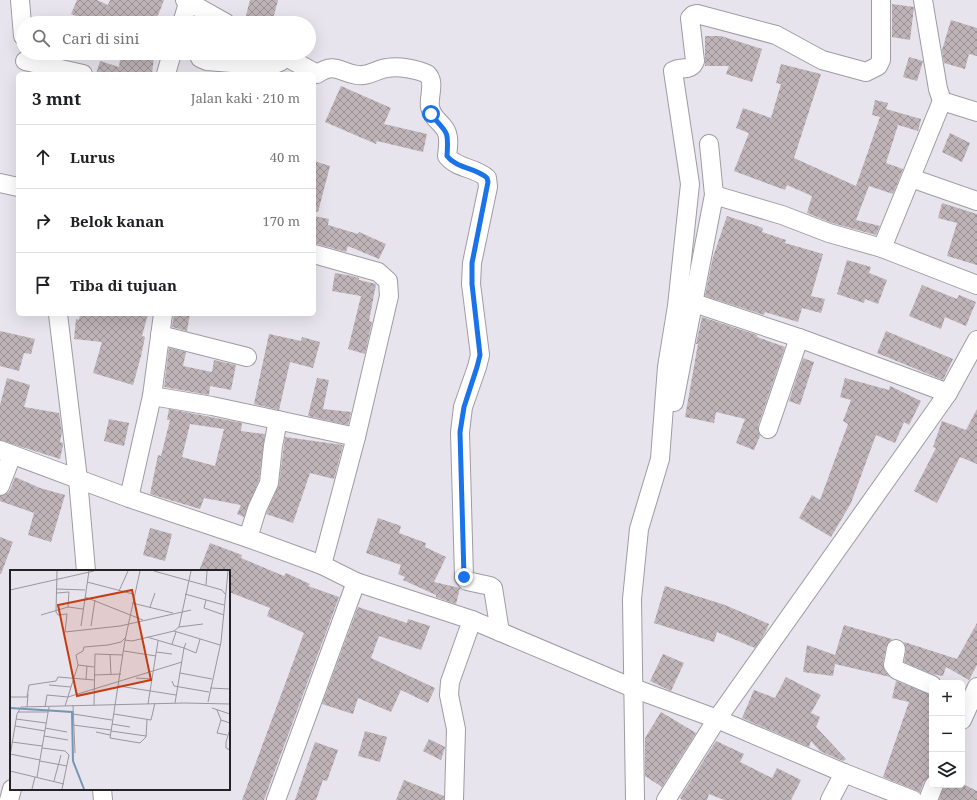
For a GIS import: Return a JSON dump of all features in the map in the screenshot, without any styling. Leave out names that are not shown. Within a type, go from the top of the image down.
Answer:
[{"type":"street","points":[[20,0],[21,16]]},
{"type":"street","points":[[660,459],[667,367],[677,306],[690,184],[673,71],[677,69],[690,68],[695,62],[690,18],[697,14],[776,35],[822,60],[866,72],[878,66],[881,60],[881,0]]},
{"type":"street","points":[[882,248],[942,101],[938,89],[923,0]]},
{"type":"street","points":[[186,16],[191,6],[212,16]]},
{"type":"street","points":[[167,72],[170,60]]},
{"type":"street","points":[[205,60],[270,66],[280,62],[280,60]]},
{"type":"street","points":[[290,60],[306,72]]},
{"type":"street","points":[[25,63],[72,72]]},
{"type":"street","points":[[316,77],[326,69],[338,68],[357,75],[366,75],[387,68],[407,69],[427,74],[431,82],[429,104],[431,114],[445,128],[448,136],[447,156],[453,163],[473,169],[487,178],[488,187],[472,263],[472,284],[480,355],[464,407],[460,432],[464,577],[467,581],[493,588],[500,632]]},
{"type":"street","points":[[942,101],[977,112]]},
{"type":"street","points":[[635,800],[632,599],[639,528],[670,424],[714,195],[709,144]]},
{"type":"street","points":[[911,178],[977,201]]},
{"type":"street","points":[[0,183],[16,187]]},
{"type":"street","points":[[714,195],[782,215],[829,233],[882,248],[977,285]]},
{"type":"street","points":[[316,255],[378,272],[388,281],[389,296],[356,437],[322,564]]},
{"type":"street","points":[[694,303],[799,338],[948,393]]},
{"type":"street","points":[[58,316],[78,479],[86,570]]},
{"type":"street","points":[[129,498],[152,396],[164,316]]},
{"type":"street","points":[[160,335],[248,356]]},
{"type":"street","points":[[768,429],[799,338]]},
{"type":"street","points":[[666,800],[717,719],[948,393],[977,340]]},
{"type":"street","points":[[152,396],[278,420],[356,437]]},
{"type":"street","points":[[248,538],[258,509],[270,483],[272,471],[271,456],[278,420]]},
{"type":"street","points":[[0,486],[6,453],[129,498],[322,564],[356,582],[472,620],[633,688],[717,719],[844,773],[913,800]]},
{"type":"street","points":[[276,800],[356,582]]},
{"type":"street","points":[[454,800],[456,729],[448,695],[450,682],[472,620]]},
{"type":"street","points":[[896,650],[893,665],[898,670],[929,684]]},
{"type":"street","points":[[963,716],[970,695]]},
{"type":"street","points":[[830,800],[844,773]]},
{"type":"street","points":[[928,800],[933,788]]},
{"type":"street","points":[[9,800],[12,790]]},
{"type":"street","points":[[102,790],[103,800]]},
{"type":"building","points":[[77,0],[97,0],[108,5],[110,0],[164,0],[158,16],[76,16],[71,14]]},
{"type":"building","points":[[250,0],[278,0],[274,16],[246,16]]},
{"type":"building","points":[[892,4],[914,7],[910,40],[892,37]]},
{"type":"building","points":[[951,20],[977,28],[977,56],[969,54],[965,69],[944,63],[942,50]]},
{"type":"building","points":[[705,36],[721,36],[762,49],[752,82],[726,74],[729,66],[705,66]]},
{"type":"building","points":[[909,57],[923,61],[917,81],[903,77]]},
{"type":"building","points":[[120,60],[154,60],[152,72],[97,72],[100,61],[119,67]]},
{"type":"building","points":[[781,64],[821,74],[794,158],[856,186],[880,117],[872,115],[875,100],[888,103],[886,109],[921,119],[918,131],[898,125],[886,163],[903,169],[893,194],[869,186],[856,220],[880,226],[876,235],[832,223],[807,213],[812,196],[787,185],[785,190],[734,171],[749,133],[736,128],[743,108],[771,118],[781,84],[776,83]]},
{"type":"building","points":[[341,86],[391,108],[384,124],[427,134],[423,152],[377,141],[376,144],[325,122]]},
{"type":"building","points":[[950,133],[970,143],[962,162],[942,152]]},
{"type":"building","points":[[316,162],[330,166],[318,212],[316,212]]},
{"type":"building","points":[[942,203],[977,214],[977,265],[947,256],[957,223],[938,218]]},
{"type":"building","points":[[316,216],[329,219],[328,225],[358,234],[359,232],[386,244],[379,259],[348,246],[346,252],[316,244]]},
{"type":"building","points":[[727,216],[763,228],[762,232],[786,240],[785,243],[823,254],[811,296],[825,299],[821,313],[802,308],[798,322],[765,312],[764,315],[705,296],[713,257]]},
{"type":"building","points":[[847,260],[871,267],[869,273],[887,280],[878,304],[865,299],[864,303],[837,294]]},
{"type":"building","points":[[335,273],[352,276],[359,278],[359,280],[376,284],[369,321],[372,322],[365,354],[348,349],[361,296],[332,291]]},
{"type":"building","points":[[922,285],[957,299],[959,295],[976,302],[966,326],[945,317],[941,329],[909,316]]},
{"type":"building","points":[[80,316],[147,316],[142,336],[145,337],[133,385],[93,373],[102,342],[74,339],[76,319],[79,320]]},
{"type":"building","points":[[174,316],[190,316],[187,331],[172,327]]},
{"type":"building","points":[[702,317],[757,335],[757,337],[785,347],[758,426],[760,436],[754,450],[736,443],[745,419],[716,412],[714,423],[685,417],[698,344],[696,344]]},
{"type":"building","points":[[0,331],[35,339],[31,354],[24,353],[19,371],[0,366]]},
{"type":"building","points":[[886,331],[953,359],[943,380],[877,353]]},
{"type":"building","points":[[269,334],[301,341],[302,337],[320,342],[313,368],[290,362],[279,410],[254,404]]},
{"type":"building","points":[[169,348],[186,352],[183,366],[212,372],[214,360],[236,365],[231,390],[210,386],[209,395],[164,387]]},
{"type":"building","points":[[803,358],[814,362],[800,405],[789,401]]},
{"type":"building","points":[[7,378],[30,385],[24,407],[59,413],[62,432],[60,442],[63,443],[60,459],[0,440],[0,405]]},
{"type":"building","points":[[317,378],[329,380],[323,409],[351,412],[348,425],[308,416]]},
{"type":"building","points":[[845,378],[889,390],[890,386],[921,401],[909,425],[904,422],[895,443],[876,435],[851,503],[831,537],[799,518],[812,495],[820,500],[848,424],[843,421],[851,400],[840,397]]},
{"type":"building","points":[[169,409],[242,423],[241,431],[265,434],[259,480],[244,517],[237,514],[241,505],[204,498],[200,509],[150,494],[158,455],[161,456],[170,420],[167,420]],"holes":[[[190,424],[224,429],[215,466],[182,457]]]},
{"type":"building","points":[[977,409],[977,464],[960,457],[937,503],[914,491],[936,448],[933,447],[942,421],[966,430]]},
{"type":"building","points":[[109,419],[129,423],[124,446],[104,441]]},
{"type":"building","points":[[285,437],[343,445],[334,479],[310,473],[293,523],[266,514],[279,484]]},
{"type":"building","points":[[15,477],[40,488],[65,495],[51,542],[28,535],[34,513],[0,501],[0,496],[6,494],[10,490]]},
{"type":"building","points":[[378,518],[401,526],[399,533],[426,543],[425,547],[446,557],[434,582],[460,588],[456,604],[436,597],[436,595],[403,580],[405,577],[398,574],[401,565],[366,553]]},
{"type":"building","points":[[150,528],[172,534],[165,561],[143,555]]},
{"type":"building","points":[[0,537],[13,542],[1,574],[0,574]]},
{"type":"building","points":[[210,543],[242,555],[241,558],[284,576],[286,573],[310,584],[308,586],[339,597],[264,800],[242,800],[304,633],[267,616],[270,608],[230,592],[230,570],[199,570]]},
{"type":"building","points":[[665,586],[725,605],[769,624],[755,648],[717,632],[714,642],[654,623]]},
{"type":"building","points":[[358,607],[407,623],[408,619],[430,626],[421,650],[379,636],[371,658],[435,688],[428,703],[401,690],[391,712],[358,698],[353,714],[322,704]]},
{"type":"building","points":[[977,623],[977,665],[969,680],[946,667],[943,676],[932,674],[904,662],[906,651],[904,642],[957,659]]},
{"type":"building","points":[[844,625],[892,639],[886,647],[883,663],[885,671],[890,677],[835,664],[833,676],[803,672],[807,645],[835,655]]},
{"type":"building","points":[[663,654],[684,663],[671,691],[650,681]]},
{"type":"building","points":[[786,677],[821,695],[811,713],[820,717],[816,727],[846,759],[843,761],[820,751],[811,741],[809,747],[742,718],[754,690],[775,698]]},
{"type":"building","points":[[896,681],[929,694],[929,777],[924,781],[920,792],[883,777],[909,702],[892,698]]},
{"type":"building","points":[[661,712],[696,733],[662,787],[645,776],[645,738]]},
{"type":"building","points":[[365,731],[387,737],[380,762],[358,756]]},
{"type":"building","points":[[429,739],[445,747],[441,760],[423,751]]},
{"type":"building","points":[[716,741],[744,754],[740,762],[772,778],[777,768],[801,780],[791,800],[724,800],[709,794],[707,800],[682,800],[680,798]]},
{"type":"building","points":[[315,742],[338,750],[327,781],[323,780],[316,800],[295,800]]},
{"type":"building","points":[[404,780],[444,796],[444,800],[396,800]]},
{"type":"building","points":[[965,785],[977,791],[977,800],[939,800],[943,788],[965,788]]},
{"type":"route","points":[[431,114],[437,122],[445,128],[448,136],[447,156],[453,163],[473,169],[484,175],[488,182],[472,263],[472,284],[480,355],[464,407],[460,432],[464,577]]}]
